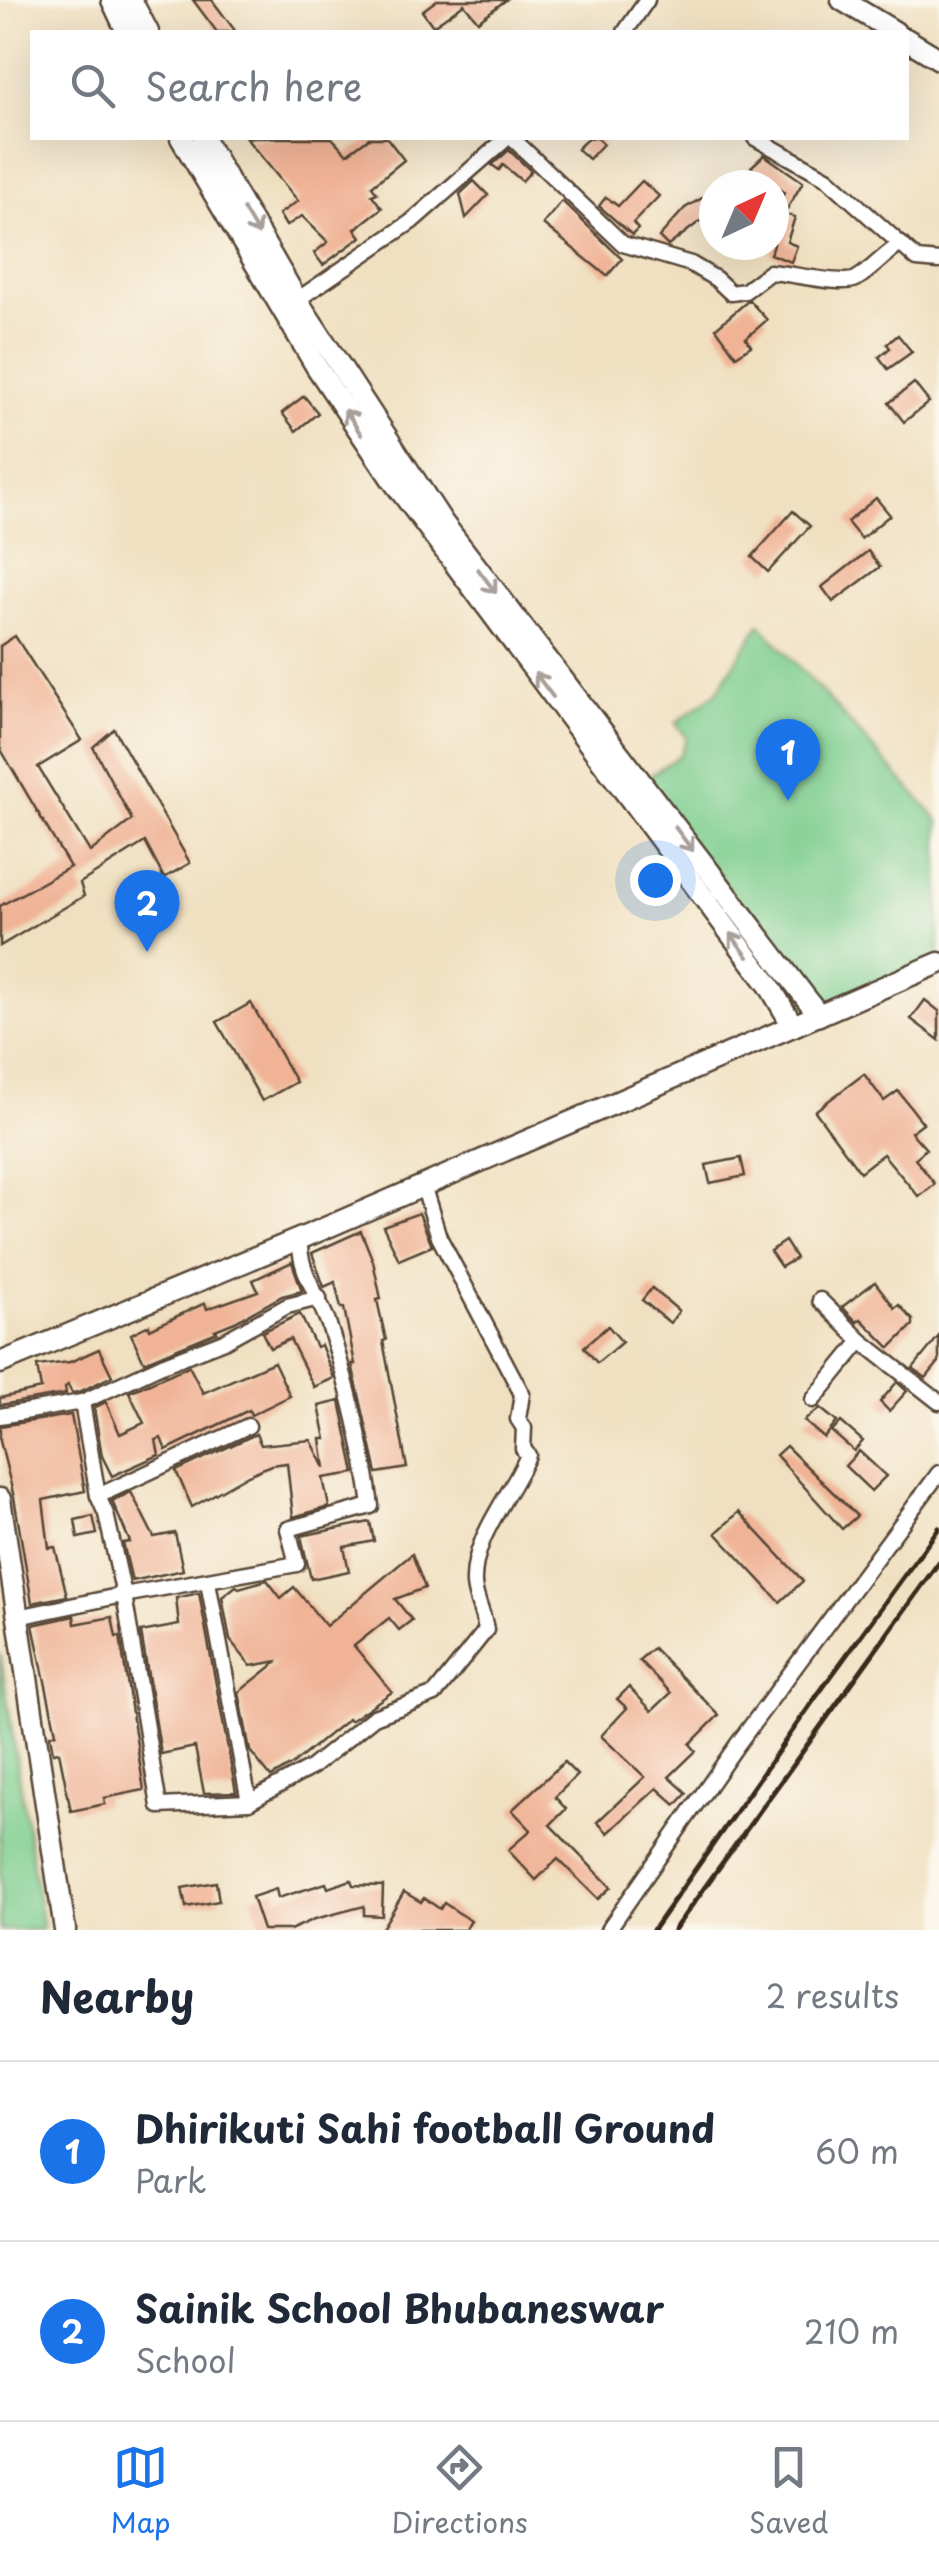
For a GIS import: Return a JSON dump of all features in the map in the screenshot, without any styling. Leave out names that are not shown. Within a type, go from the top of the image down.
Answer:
[{"type":"street","points":[[112,0],[126,30]]},
{"type":"street","points":[[132,0],[147,30]]},
{"type":"street","points":[[626,30],[647,0]]},
{"type":"street","points":[[842,0],[892,30]]},
{"type":"street","points":[[909,42],[939,59]]},
{"type":"street","points":[[182,140],[306,349],[390,478],[768,985],[793,1026]]},
{"type":"street","points":[[204,140],[297,300],[443,523],[819,1015]]},
{"type":"street","points":[[297,300],[410,222],[507,140]]},
{"type":"street","points":[[511,140],[624,244],[691,264],[731,293],[745,292],[770,272],[817,276],[836,284],[856,279],[901,244]]},
{"type":"street","points":[[760,140],[826,178],[917,260],[939,260]]},
{"type":"street","points":[[0,1362],[300,1239],[939,963]]},
{"type":"street","points":[[82,1402],[98,1496],[106,1514],[124,1595],[159,1806],[249,1802],[312,1767],[374,1717],[435,1694],[486,1630],[474,1589],[475,1566],[494,1518],[528,1455],[523,1449],[524,1428],[518,1419],[522,1394],[439,1237],[423,1185]]},
{"type":"street","points":[[18,1617],[297,1564],[288,1530],[371,1506],[364,1451],[350,1396],[319,1298],[298,1259],[300,1239]]},
{"type":"street","points":[[0,1416],[82,1402],[224,1341],[287,1306],[319,1298]]},
{"type":"street","points":[[820,1300],[861,1342],[939,1402]]},
{"type":"street","points":[[813,1400],[861,1342]]},
{"type":"street","points":[[98,1496],[248,1426]]},
{"type":"street","points":[[608,1930],[737,1746],[939,1473]]},
{"type":"street","points":[[0,1499],[65,1930]]},
{"type":"street","points":[[208,1582],[249,1802]]},
{"type":"green space","points":[[760,624],[939,821],[939,959],[807,1012],[639,783],[680,755],[687,738],[676,723],[716,693]]},
{"type":"green space","points":[[0,1654],[1,1659],[43,1930],[0,1930]]},
{"type":"building","points":[[193,0],[212,0],[234,30],[216,30]]},
{"type":"building","points":[[437,0],[506,0],[478,21],[464,4],[433,26],[422,11]]},
{"type":"building","points":[[248,140],[334,140],[347,154],[366,140],[389,140],[404,160],[372,186],[377,193],[372,195],[382,208],[355,229],[361,237],[323,265],[314,253],[328,242],[302,216],[286,226],[279,214],[298,201]]},
{"type":"building","points":[[586,140],[603,144],[589,159],[577,149]]},
{"type":"building","points":[[509,150],[531,171],[522,181],[503,165],[499,170],[492,165]]},
{"type":"building","points":[[764,155],[786,170],[754,170],[751,167]]},
{"type":"building","points":[[789,172],[803,182],[789,206]]},
{"type":"building","points":[[474,181],[488,195],[466,218],[460,194]]},
{"type":"building","points":[[642,181],[659,196],[633,223],[638,229],[632,235],[599,206],[606,197],[618,206]]},
{"type":"building","points":[[699,200],[699,222],[668,246],[659,237],[685,208]]},
{"type":"building","points":[[562,201],[622,259],[607,276],[543,224]]},
{"type":"building","points":[[789,243],[797,246],[791,262],[786,260],[789,260]]},
{"type":"building","points":[[749,300],[767,320],[746,338],[751,346],[736,356],[716,328]]},
{"type":"building","points":[[898,335],[912,352],[888,369],[879,357]]},
{"type":"building","points":[[914,383],[929,402],[904,422],[889,403]]},
{"type":"building","points":[[304,396],[318,413],[296,431],[282,413]]},
{"type":"building","points":[[876,498],[890,515],[861,539],[847,522]]},
{"type":"building","points":[[793,511],[810,526],[768,572],[752,557]]},
{"type":"building","points":[[868,551],[880,567],[833,602],[822,587]]},
{"type":"building","points":[[15,636],[82,740],[38,767],[90,852],[132,820],[93,747],[114,729],[190,863],[164,878],[145,842],[80,883],[84,896],[0,946],[0,906],[70,867],[0,748],[0,646]]},
{"type":"building","points":[[925,1000],[939,1011],[939,1040],[911,1019]]},
{"type":"building","points":[[251,1003],[296,1082],[262,1101],[217,1022]]},
{"type":"building","points":[[864,1074],[884,1101],[898,1091],[923,1123],[911,1132],[926,1149],[915,1159],[935,1184],[919,1197],[883,1154],[860,1172],[815,1111]]},
{"type":"building","points":[[741,1158],[745,1176],[710,1183],[706,1165]]},
{"type":"building","points":[[419,1213],[432,1246],[399,1260],[383,1226]]},
{"type":"building","points":[[361,1231],[373,1261],[381,1299],[377,1300],[386,1340],[383,1341],[407,1468],[377,1473],[352,1364],[344,1308],[335,1282],[324,1287],[312,1253]]},
{"type":"building","points":[[785,1241],[796,1258],[781,1267],[770,1251]]},
{"type":"building","points":[[292,1262],[302,1291],[282,1296],[217,1332],[144,1362],[131,1334],[205,1303],[207,1309],[258,1291],[253,1280]]},
{"type":"building","points":[[875,1282],[895,1308],[899,1305],[913,1320],[913,1325],[890,1348],[861,1319],[857,1322],[842,1307]]},
{"type":"building","points":[[652,1288],[679,1311],[670,1323],[642,1300]]},
{"type":"building","points":[[300,1314],[316,1347],[321,1345],[334,1378],[314,1387],[290,1339],[270,1348],[262,1332]]},
{"type":"building","points":[[608,1326],[622,1342],[597,1363],[584,1347]]},
{"type":"building","points":[[939,1336],[939,1362],[926,1378],[913,1368]]},
{"type":"building","points":[[99,1349],[112,1376],[79,1392],[72,1393],[68,1385],[66,1394],[0,1405],[0,1398],[41,1389],[37,1366],[70,1362]]},
{"type":"building","points":[[274,1362],[290,1396],[251,1415],[249,1410],[166,1450],[161,1438],[156,1440],[159,1455],[112,1476],[102,1456],[94,1408],[106,1402],[120,1434],[144,1423],[129,1392],[189,1366],[203,1393]]},
{"type":"building","points":[[897,1382],[907,1391],[889,1411],[880,1402]]},
{"type":"building","points":[[340,1401],[355,1473],[323,1478],[329,1507],[293,1517],[287,1463],[248,1475],[192,1507],[176,1471],[256,1434],[261,1445],[311,1440],[325,1468],[321,1439],[326,1439],[319,1406]]},
{"type":"building","points":[[820,1408],[837,1422],[824,1438],[804,1421]]},
{"type":"building","points":[[71,1415],[85,1491],[43,1500],[49,1548],[55,1547],[67,1596],[32,1603],[0,1426]]},
{"type":"building","points":[[841,1422],[863,1441],[854,1451],[832,1432]]},
{"type":"building","points":[[786,1446],[857,1516],[842,1529],[776,1455]]},
{"type":"building","points":[[859,1451],[886,1476],[871,1491],[845,1466]]},
{"type":"building","points":[[131,1492],[154,1537],[175,1533],[183,1570],[132,1581],[123,1543],[130,1542],[112,1501]]},
{"type":"building","points":[[739,1512],[803,1581],[780,1602],[716,1533]]},
{"type":"building","points":[[93,1516],[97,1534],[78,1538],[75,1520]]},
{"type":"building","points":[[370,1522],[374,1541],[344,1547],[349,1571],[311,1579],[301,1536]]},
{"type":"building","points":[[412,1554],[425,1588],[395,1599],[412,1620],[399,1630],[389,1618],[354,1646],[392,1692],[348,1719],[271,1777],[250,1751],[239,1692],[278,1661],[251,1666],[230,1640],[222,1597],[236,1586],[267,1580],[281,1598],[294,1587],[326,1626]]},
{"type":"building","points":[[199,1593],[236,1792],[204,1793],[195,1747],[161,1754],[141,1632],[179,1625],[176,1598]]},
{"type":"building","points":[[74,1616],[75,1624],[112,1617],[116,1637],[120,1636],[144,1790],[104,1798],[105,1804],[71,1811],[59,1752],[53,1753],[50,1735],[56,1733],[33,1625]]},
{"type":"building","points":[[653,1648],[719,1715],[690,1744],[696,1751],[669,1777],[687,1793],[676,1805],[657,1788],[608,1833],[597,1822],[645,1777],[601,1736],[627,1708],[617,1699],[629,1687],[652,1711],[671,1693],[639,1660]]},
{"type":"building","points":[[564,1762],[577,1775],[555,1797],[566,1809],[550,1825],[611,1887],[598,1899],[558,1859],[536,1880],[508,1850],[531,1830],[512,1810]]},
{"type":"building","points":[[351,1880],[353,1885],[383,1886],[382,1916],[364,1915],[364,1906],[290,1930],[263,1930],[252,1897],[276,1889],[278,1898],[326,1883],[328,1888]]},
{"type":"building","points":[[216,1882],[219,1901],[186,1907],[182,1888]]},
{"type":"building","points":[[404,1892],[421,1902],[424,1898],[440,1909],[444,1903],[471,1921],[465,1930],[381,1930]]},
{"type":"railway","points":[[653,1930],[939,1528]]},
{"type":"railway","points":[[674,1930],[939,1562]]},
{"type":"place","name":"Dhirikuti Sahi football Ground","points":[[788,801]]},
{"type":"place","name":"Sainik School Bhubaneswar","points":[[147,952]]}]
